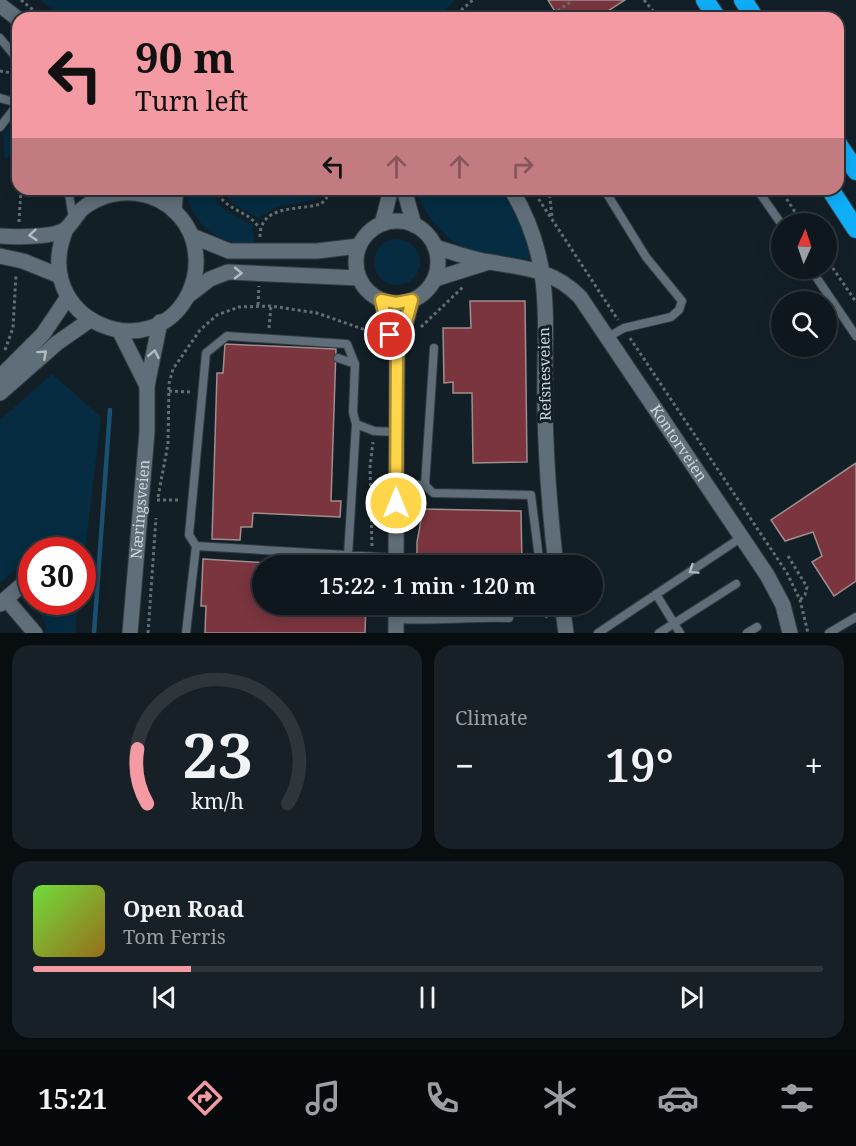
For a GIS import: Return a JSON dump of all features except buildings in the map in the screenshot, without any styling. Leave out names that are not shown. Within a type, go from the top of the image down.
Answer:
[{"type":"highway","points":[[844,153],[856,171]]},
{"type":"highway","points":[[834,195],[856,229]]},
{"type":"street","points":[[0,4],[12,14]]},
{"type":"street","points":[[100,195],[84,208],[70,224],[59,252],[60,276],[68,297],[90,320],[120,330],[134,331],[160,322],[210,279],[228,272],[358,278]]},
{"type":"street","points":[[152,195],[174,211],[192,236],[196,255],[196,273],[187,297]]},
{"type":"street","points":[[174,211],[175,195]]},
{"type":"street","points":[[382,224],[389,195]]},
{"type":"street","points":[[406,195],[414,225]]},
{"type":"street","name":"Refsnesveien","points":[[514,195],[530,223],[543,272],[546,454],[555,555]]},
{"type":"street","points":[[398,221],[414,225],[427,234],[435,247],[438,263],[435,279],[426,292],[412,300],[396,303],[381,300],[367,291],[358,278],[356,262],[359,246],[368,233],[382,224],[398,221]]},
{"type":"street","points":[[0,236],[38,236],[70,224]]},
{"type":"street","points":[[192,236],[212,247],[229,251],[317,251],[359,246]]},
{"type":"street","name":"Kontorveien","points":[[435,247],[490,262],[543,272],[572,288],[588,306],[742,537],[776,591],[790,633]]},
{"type":"street","points":[[0,256],[23,261],[60,276]]},
{"type":"street","points":[[435,279],[490,262]]},
{"type":"street","points":[[0,377],[43,334],[68,297]]},
{"type":"street","points":[[381,300],[397,354]]},
{"type":"street","points":[[396,555],[397,354],[412,300]]},
{"type":"street","points":[[0,393],[57,343],[90,320]]},
{"type":"street","name":"Næringsveien","points":[[130,633],[147,432],[147,386],[160,322]]},
{"type":"street","name":"Næringsveien","points":[[120,330],[147,386]]},
{"type":"street","points":[[18,589],[3,602],[35,633]]},
{"type":"street","points":[[564,615],[566,633]]},
{"type":"lane","points":[[0,38],[12,53]]},
{"type":"lane","points":[[0,127],[12,112]]},
{"type":"lane","points":[[68,195],[70,224]]},
{"type":"lane","points":[[608,195],[646,257],[682,301],[680,310],[671,317],[624,328],[608,337]]},
{"type":"lane","points":[[761,195],[774,213]]},
{"type":"lane","points":[[817,279],[856,336]]},
{"type":"lane","points":[[186,633],[196,546],[189,535],[191,501],[206,353],[227,336],[347,344],[354,364],[353,412],[356,424],[348,555]]},
{"type":"lane","points":[[425,485],[434,348]]},
{"type":"lane","points":[[338,358],[354,364]]},
{"type":"lane","points":[[356,424],[374,431],[396,432]]},
{"type":"lane","points":[[396,484],[425,485],[433,493],[531,495],[539,555]]},
{"type":"lane","points":[[598,633],[742,537]]},
{"type":"lane","points":[[196,546],[333,555]]},
{"type":"lane","points":[[659,633],[736,584]]},
{"type":"lane","points":[[656,594],[680,633]]},
{"type":"lane","points":[[396,619],[436,621],[453,617],[509,618]]},
{"type":"lane","points":[[829,633],[856,617]]},
{"type":"lane","points":[[747,633],[757,627]]},
{"type":"path","points":[[21,0],[36,12]]},
{"type":"path","points":[[459,12],[472,0]]},
{"type":"path","points":[[556,12],[573,0]]},
{"type":"path","points":[[644,0],[654,12]]},
{"type":"path","points":[[19,227],[21,195]]},
{"type":"path","points":[[220,195],[228,206],[249,217],[260,230],[264,219],[276,212],[321,204],[327,195]]},
{"type":"path","points":[[536,195],[783,566],[800,600],[808,633]]},
{"type":"path","points":[[550,195],[552,218]]},
{"type":"path","points":[[784,195],[796,213]]},
{"type":"path","points":[[3,353],[13,328],[16,272]]},
{"type":"path","points":[[837,274],[856,303]]},
{"type":"path","points":[[258,305],[259,282]]},
{"type":"path","points":[[417,333],[424,322],[465,285]]},
{"type":"path","points":[[148,633],[158,500],[169,431],[169,391],[173,369],[200,330],[228,310],[258,305],[317,313],[380,335]]},
{"type":"path","points":[[269,337],[271,306]]},
{"type":"path","points":[[169,391],[203,393]]},
{"type":"path","points":[[374,431],[370,478],[371,542],[374,555]]},
{"type":"path","points":[[158,500],[191,501]]},
{"type":"path","points":[[788,556],[807,587],[805,595],[800,600]]},
{"type":"shaded area","points":[[40,0],[456,0],[443,12],[55,12]]},
{"type":"shaded area","points":[[12,123],[12,157],[5,158],[3,134]]},
{"type":"shaded area","points":[[187,195],[214,195],[221,207],[252,225],[255,243],[230,241],[209,231],[194,213]]},
{"type":"shaded area","points":[[225,195],[321,195],[319,199],[277,207],[258,218],[234,205]]},
{"type":"shaded area","points":[[417,195],[504,195],[519,219],[532,260],[469,250],[440,229]]},
{"type":"shaded area","points":[[397,239],[413,246],[420,262],[413,278],[397,285],[381,278],[374,262],[381,246]]},
{"type":"shaded area","points":[[52,374],[101,417],[87,537],[18,537],[18,567],[0,583],[0,420]]},
{"type":"shaded area","points":[[41,615],[77,615],[75,633],[43,633],[47,629]]},
{"type":"waterway","points":[[94,633],[110,410]]},
{"type":"route","points":[[390,335],[381,300],[396,303],[412,300],[397,354],[396,503]]}]
